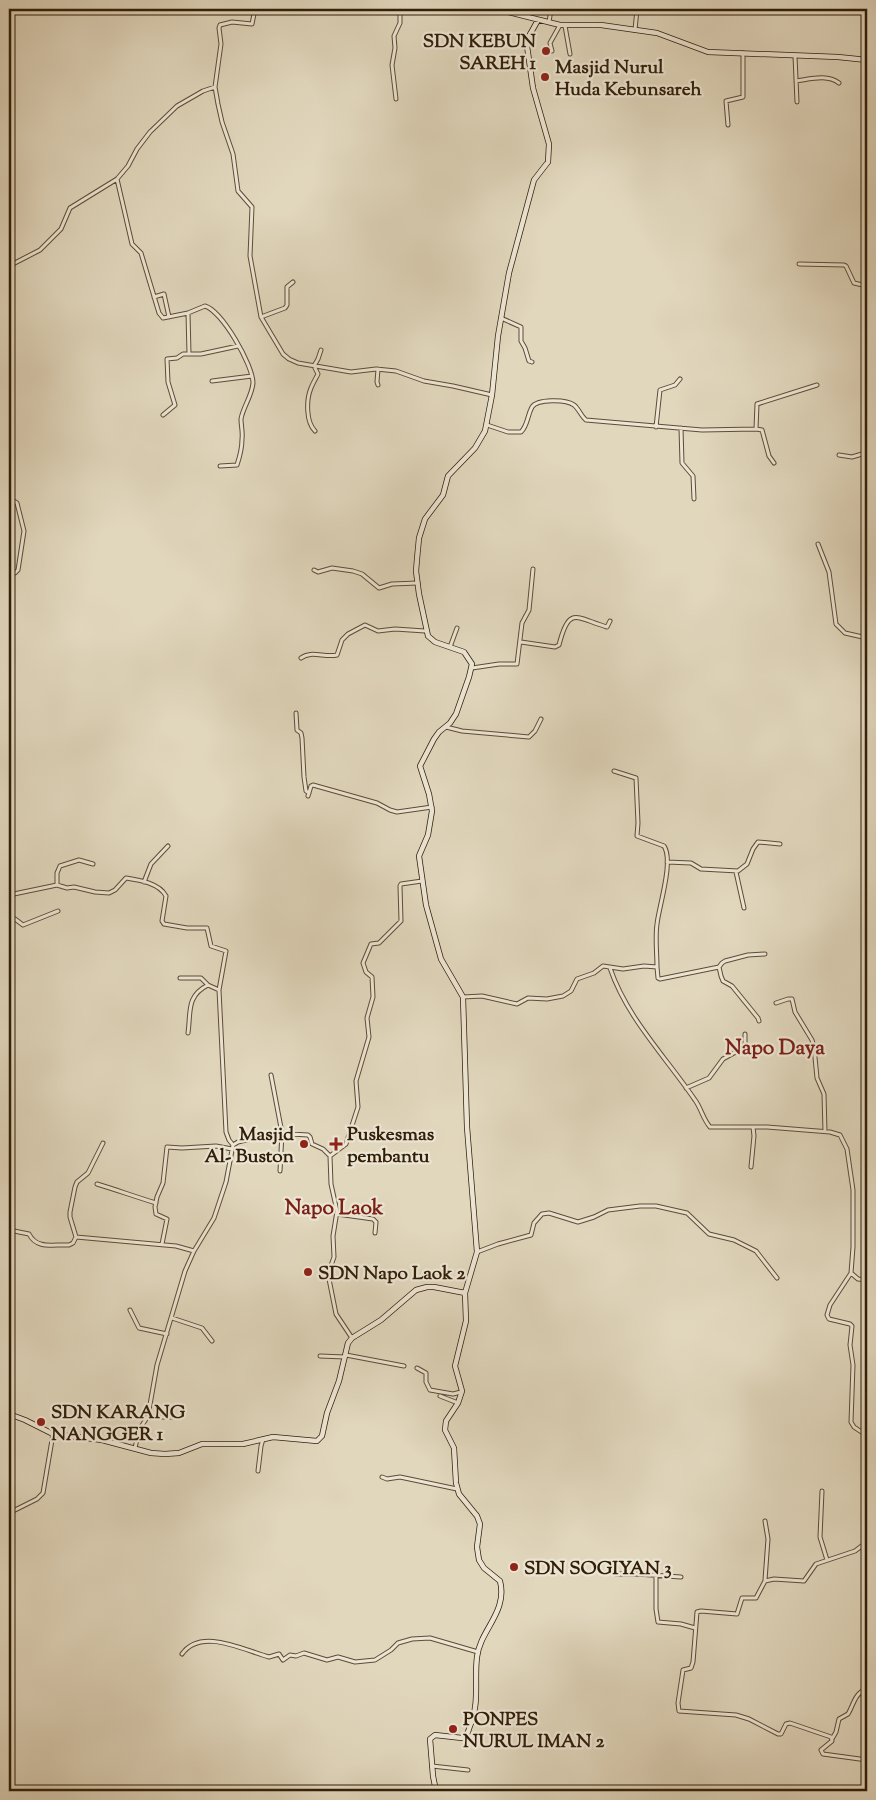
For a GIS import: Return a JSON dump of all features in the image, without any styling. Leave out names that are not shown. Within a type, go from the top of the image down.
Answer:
[{"type":"street","points":[[255,9],[252,24],[232,22],[220,25],[221,44],[215,87],[222,122],[233,154],[238,191],[252,207],[250,256],[261,317],[279,348],[289,359],[298,363],[351,372],[378,369],[396,371],[424,381],[492,395]]},
{"type":"street","points":[[396,99],[392,65],[395,48],[394,36],[400,23],[400,9]]},
{"type":"street","points":[[496,9],[562,26],[601,25],[660,34],[708,52],[838,57],[867,60]]},
{"type":"street","points":[[549,23],[551,9]]},
{"type":"street","points":[[635,30],[637,9]]},
{"type":"street","points":[[436,1791],[432,1776],[429,1743],[431,1736],[462,1738],[467,1734],[477,1702],[478,1652],[499,1604],[502,1589],[497,1577],[481,1564],[477,1551],[480,1529],[478,1518],[462,1499],[458,1489],[454,1452],[445,1427],[446,1421],[458,1403],[462,1392],[455,1366],[466,1321],[465,1293],[477,1252],[467,1127],[463,997],[441,959],[426,905],[419,856],[428,835],[432,807],[421,770],[421,763],[434,738],[450,724],[456,714],[472,668],[470,660],[464,652],[432,641],[425,631],[416,570],[419,538],[425,519],[443,495],[448,476],[475,448],[486,427],[509,273],[534,180],[549,158],[547,133],[533,88],[527,46],[528,38],[538,20]]},
{"type":"street","points":[[552,51],[550,44],[562,26]]},
{"type":"street","points":[[562,26],[570,54]]},
{"type":"street","points":[[728,125],[726,101],[743,97],[743,53]]},
{"type":"street","points":[[795,56],[797,102]]},
{"type":"street","points":[[796,81],[824,77],[834,79],[839,83]]},
{"type":"street","points":[[9,266],[40,250],[61,229],[70,208],[117,179],[128,166],[137,149],[163,118],[177,106],[192,97],[215,87]]},
{"type":"street","points":[[117,179],[132,244],[141,253],[160,316],[163,318],[188,313],[205,306],[210,308],[227,327],[243,351],[252,376],[252,392],[241,420],[242,447],[237,465],[220,466]]},
{"type":"street","points":[[799,264],[844,265],[856,285],[867,286]]},
{"type":"street","points":[[261,317],[285,308],[287,305],[287,287],[293,282]]},
{"type":"street","points":[[154,297],[164,294],[169,317]]},
{"type":"street","points":[[188,313],[189,354]]},
{"type":"street","points":[[501,318],[521,327],[521,341],[528,361],[532,362]]},
{"type":"street","points":[[163,414],[175,405],[168,382],[167,359],[177,358],[183,354],[208,353],[238,346]]},
{"type":"street","points":[[314,366],[321,350]]},
{"type":"street","points":[[314,366],[318,374],[310,390],[308,415],[312,428],[315,431]]},
{"type":"street","points":[[378,369],[378,386]]},
{"type":"street","points":[[212,381],[252,376]]},
{"type":"street","points":[[656,427],[660,390],[675,385],[680,379]]},
{"type":"street","points":[[756,429],[757,404],[817,384]]},
{"type":"street","points":[[486,427],[508,432],[521,432],[535,404],[559,401],[573,404],[586,420],[702,430],[762,430],[774,463]]},
{"type":"street","points":[[680,428],[682,463],[693,476],[694,499]]},
{"type":"street","points":[[839,455],[850,457],[862,454],[867,456]]},
{"type":"street","points":[[9,501],[17,503],[24,531],[18,570],[15,573],[9,572]]},
{"type":"street","points":[[818,544],[829,572],[836,624],[845,633],[867,638]]},
{"type":"street","points":[[314,570],[321,572],[332,568],[353,571],[362,574],[379,588],[392,584],[418,583]]},
{"type":"street","points":[[472,668],[499,664],[517,664],[522,623],[528,610],[533,569]]},
{"type":"street","points":[[521,642],[555,647],[559,645],[566,621],[571,618],[578,617],[607,628],[610,621]]},
{"type":"street","points":[[301,658],[307,654],[337,655],[342,640],[348,634],[365,625],[378,631],[425,631]]},
{"type":"street","points":[[450,647],[457,628]]},
{"type":"street","points":[[296,712],[297,730],[302,738],[306,791],[309,794],[311,786],[314,785],[377,803],[397,812],[432,807]]},
{"type":"street","points":[[445,727],[462,731],[528,737],[535,731],[542,719]]},
{"type":"street","points":[[614,772],[636,778],[638,823],[636,834],[638,837],[666,848],[667,862],[657,924],[657,967],[659,979],[719,967],[725,961],[748,955],[765,954]]},
{"type":"street","points":[[667,862],[691,863],[701,869],[736,872],[747,864],[758,842],[780,844]]},
{"type":"street","points":[[144,882],[151,864],[168,846]]},
{"type":"street","points":[[57,885],[56,873],[60,866],[79,860],[93,864]]},
{"type":"street","points":[[736,872],[744,908]]},
{"type":"street","points":[[9,895],[57,885],[102,893],[115,890],[124,879],[139,880],[159,887],[166,896],[162,921],[164,924],[187,928],[207,928],[211,946],[226,951],[219,990],[226,1132],[232,1147],[224,1189],[214,1218],[194,1251],[185,1271],[157,1365],[148,1417],[139,1430],[135,1448]]},
{"type":"street","points":[[330,1156],[346,1144],[358,1107],[356,1081],[369,1040],[367,1018],[373,997],[372,977],[366,972],[363,963],[371,944],[378,942],[401,921],[400,886],[422,881]]},
{"type":"street","points":[[9,921],[15,920],[23,926],[58,911]]},
{"type":"street","points":[[463,997],[482,996],[517,1004],[528,998],[547,1000],[557,998],[571,991],[577,979],[594,973],[603,966],[623,969],[644,966],[657,967]]},
{"type":"street","points":[[719,967],[724,981],[732,986],[759,1022]]},
{"type":"street","points":[[610,968],[625,1004],[701,1109],[710,1127],[754,1127],[825,1132],[840,1135],[847,1149],[853,1190],[853,1247],[850,1273],[830,1305],[827,1315],[829,1319],[852,1326],[850,1345],[853,1365],[851,1422],[854,1427],[863,1433],[867,1446]]},
{"type":"street","points":[[180,978],[201,978],[208,985],[219,990]]},
{"type":"street","points":[[188,1033],[192,999],[208,985]]},
{"type":"street","points":[[776,1004],[788,998],[792,999],[795,1012],[812,1040],[816,1053],[817,1078],[824,1094],[825,1132]]},
{"type":"street","points":[[686,1088],[710,1078],[723,1059],[744,1047],[746,1034]]},
{"type":"street","points":[[271,1075],[282,1133],[280,1171]]},
{"type":"street","points":[[751,1166],[754,1127]]},
{"type":"street","points":[[162,1244],[168,1219],[156,1214],[156,1203],[163,1183],[167,1146],[182,1148],[232,1147],[243,1140],[282,1133],[309,1135],[312,1144],[330,1156],[330,1179],[337,1214],[333,1236],[334,1257],[328,1274],[336,1314],[352,1338]]},
{"type":"street","points":[[76,1237],[70,1217],[74,1187],[88,1174],[103,1143]]},
{"type":"street","points":[[96,1184],[156,1203]]},
{"type":"street","points":[[477,1252],[531,1235],[534,1223],[542,1214],[549,1213],[578,1222],[608,1210],[652,1206],[688,1213],[709,1234],[734,1240],[756,1251],[777,1278]]},
{"type":"street","points":[[337,1214],[374,1219],[376,1222],[375,1233]]},
{"type":"street","points":[[9,1230],[29,1234],[32,1240],[42,1246],[71,1244],[76,1237]]},
{"type":"street","points":[[76,1237],[162,1244],[194,1251]]},
{"type":"street","points":[[850,1273],[856,1278],[867,1280]]},
{"type":"street","points":[[9,1414],[53,1434],[102,1440],[150,1453],[176,1454],[200,1444],[243,1444],[278,1437],[310,1442],[317,1441],[320,1439],[352,1338],[381,1320],[416,1290],[434,1287],[465,1293]]},
{"type":"street","points":[[130,1310],[139,1328],[167,1334]]},
{"type":"street","points":[[172,1318],[202,1328],[212,1341]]},
{"type":"street","points":[[320,1356],[345,1356],[404,1366]]},
{"type":"street","points":[[417,1368],[426,1373],[426,1382],[430,1390],[453,1394],[462,1392]]},
{"type":"street","points":[[440,1396],[458,1403]]},
{"type":"street","points":[[148,1417],[172,1417]]},
{"type":"street","points":[[9,1513],[37,1499],[43,1493],[53,1434]]},
{"type":"street","points":[[258,1471],[263,1439]]},
{"type":"street","points":[[382,1477],[387,1479],[400,1478],[458,1489]]},
{"type":"street","points":[[822,1490],[820,1537],[827,1560]]},
{"type":"street","points":[[765,1521],[768,1539],[765,1581],[756,1598],[742,1598],[737,1614],[698,1612],[693,1659],[691,1668],[683,1670],[678,1703],[679,1711],[736,1715],[778,1734],[781,1734],[786,1724],[790,1724],[829,1736],[832,1739]]},
{"type":"street","points":[[765,1581],[774,1579],[804,1581],[814,1566],[855,1551],[867,1542]]},
{"type":"street","points":[[616,1574],[681,1577]]},
{"type":"street","points":[[656,1575],[658,1622],[681,1624],[695,1628]]},
{"type":"street","points":[[182,1654],[190,1645],[208,1640],[269,1657],[278,1654],[282,1660],[290,1655],[296,1656],[304,1653],[328,1660],[340,1657],[357,1662],[379,1658],[399,1642],[430,1638],[478,1652]]},
{"type":"street","points":[[865,1690],[858,1695],[848,1714],[839,1718],[836,1732],[831,1742],[821,1750],[822,1753],[867,1760]]},
{"type":"street","points":[[432,1766],[468,1770]]},
{"type":"place","name":"SDN KEBUN SAREH 1","points":[[546,51]]},
{"type":"place","name":"Masjid Nurul Huda Kebunsareh","points":[[545,77]]},
{"type":"place","name":"Masjid Al- Buston","points":[[304,1144]]},
{"type":"place","name":"Puskesmas pembantu","points":[[336,1144]]},
{"type":"place","name":"SDN Napo Laok 2","points":[[308,1272]]},
{"type":"place","name":"SDN KARANG NANGGER 1","points":[[41,1422]]},
{"type":"place","name":"SDN SOGIYAN 3","points":[[514,1567]]},
{"type":"place","name":"PONPES NURUL IMAN 2","points":[[453,1729]]},
{"type":"district","name":"Napo Daya","points":[[775,1047]]},
{"type":"district","name":"Napo Laok","points":[[334,1207]]}]
